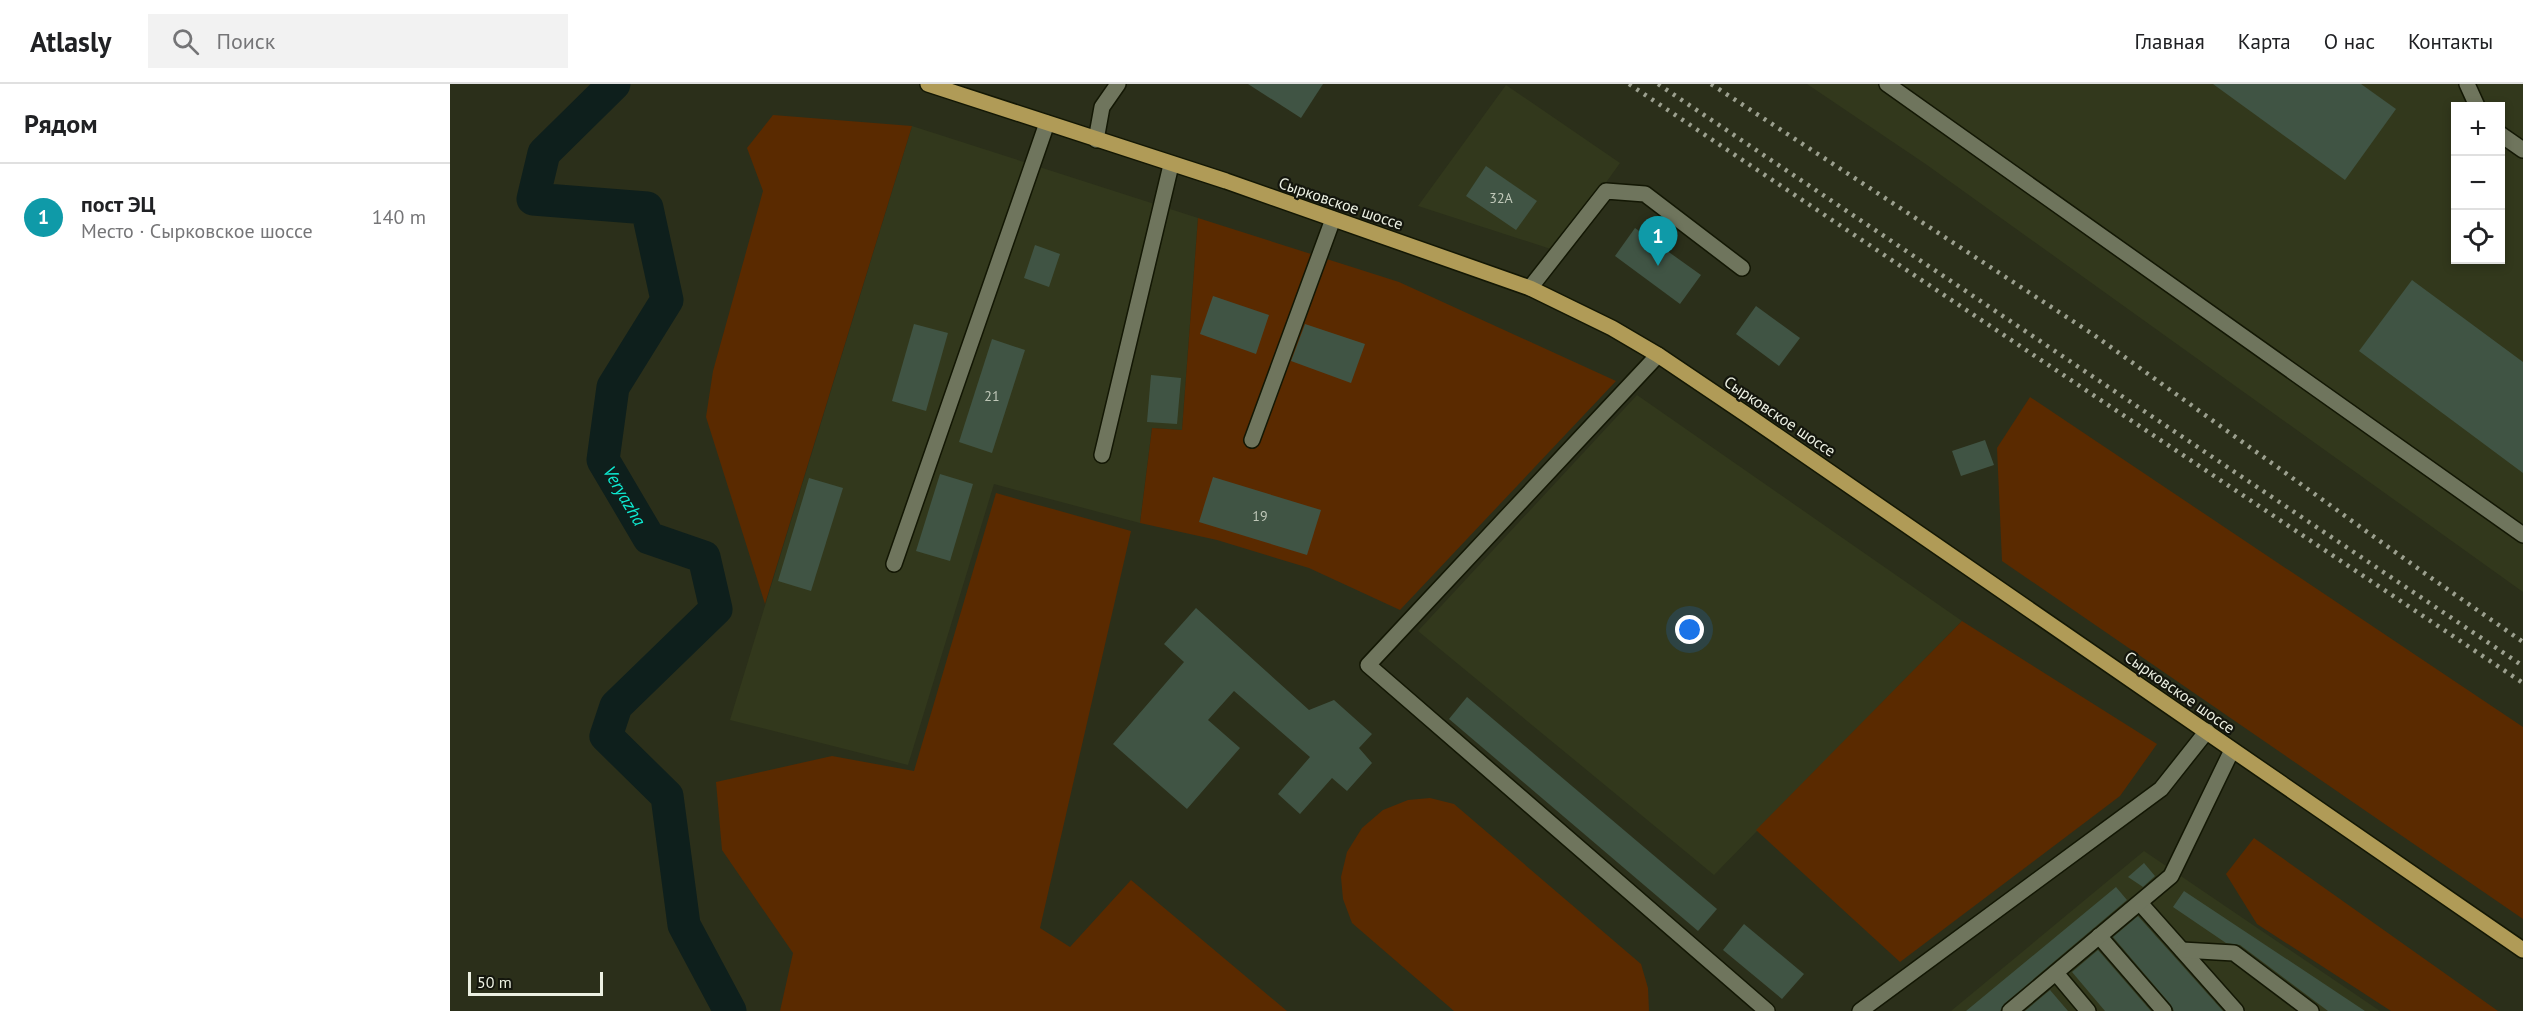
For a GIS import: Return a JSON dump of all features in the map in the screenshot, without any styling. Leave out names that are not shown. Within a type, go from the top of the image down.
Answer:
[{"type":"main road","name":"Сырковское шоссе","points":[[928,84],[1171,165],[1226,181],[1530,288],[1612,328],[1658,355],[2523,950]]},
{"type":"lane","points":[[1096,140],[1102,107],[1118,84]]},
{"type":"lane","points":[[1887,84],[2523,535]]},
{"type":"lane","points":[[2467,84],[2475,102]]},
{"type":"lane","points":[[894,564],[1047,123]]},
{"type":"lane","points":[[2505,137],[2523,150]]},
{"type":"lane","points":[[1101,455],[1171,165]]},
{"type":"lane","points":[[1530,288],[1606,191],[1645,194],[1742,268]]},
{"type":"lane","points":[[1252,440],[1333,219]]},
{"type":"lane","points":[[1658,355],[1368,665],[1767,1011]]},
{"type":"lane","points":[[1860,1011],[2161,789],[2207,732]]},
{"type":"lane","points":[[2010,1011],[2171,876],[2232,750]]},
{"type":"lane","points":[[2140,903],[2236,1011]]},
{"type":"lane","points":[[2099,936],[2164,1011]]},
{"type":"lane","points":[[2182,950],[2234,953],[2311,1011]]},
{"type":"lane","points":[[2055,973],[2088,1011]]},
{"type":"shaded area","points":[[1807,84],[2523,84],[2523,592],[1927,165]]},
{"type":"shaded area","points":[[1506,85],[1620,163],[1557,251],[1418,206]]},
{"type":"shaded area","points":[[773,115],[912,126],[765,604],[706,417],[713,371],[763,191],[747,148]]},
{"type":"shaded area","points":[[912,126],[1198,218],[1182,430],[1152,428],[1140,523],[994,484],[908,765],[730,720]]},
{"type":"shaded area","points":[[1198,218],[1399,282],[1616,381],[1400,610],[1309,568],[1217,540],[1140,523],[1152,428],[1182,430]]},
{"type":"shaded area","points":[[1637,395],[1962,621],[1714,875],[1418,631]]},
{"type":"shaded area","points":[[2030,397],[2523,727],[2523,919],[2002,561],[1997,448]]},
{"type":"shaded area","points":[[996,493],[1131,531],[1040,928],[1070,947],[1131,880],[1287,1011],[780,1011],[793,953],[722,850],[716,782],[832,756],[914,771]]},
{"type":"shaded area","points":[[1962,621],[2157,744],[2120,796],[1900,962],[1756,830]]},
{"type":"shaded area","points":[[1430,798],[1454,804],[1641,964],[1648,988],[1649,1011],[1454,1011],[1352,923],[1343,899],[1341,877],[1347,852],[1362,828],[1383,810],[1408,800]]},
{"type":"shaded area","points":[[2254,838],[2498,1011],[2391,1011],[2257,924],[2226,874]]},
{"type":"shaded area","points":[[2144,851],[2380,1011],[1951,1011]]},
{"type":"building","points":[[1248,84],[1323,84],[1301,118]]},
{"type":"building","points":[[2213,84],[2361,84],[2396,109],[2345,180]]},
{"type":"building","points":[[1486,166],[1537,201],[1516,230],[1466,196]]},
{"type":"building","points":[[1635,228],[1701,275],[1680,304],[1615,256]]},
{"type":"building","points":[[1035,245],[1060,254],[1049,287],[1024,278]]},
{"type":"building","points":[[2412,280],[2523,362],[2523,473],[2359,351]]},
{"type":"building","points":[[1213,296],[1269,315],[1256,354],[1200,334]]},
{"type":"building","points":[[1756,306],[1800,338],[1779,366],[1736,334]]},
{"type":"building","points":[[914,324],[948,333],[926,411],[892,401]]},
{"type":"building","points":[[1305,324],[1365,344],[1351,383],[1291,361]]},
{"type":"building","points":[[992,339],[1025,350],[992,453],[959,442]]},
{"type":"building","points":[[1151,375],[1181,378],[1177,424],[1147,422]]},
{"type":"building","points":[[1985,440],[1994,465],[1961,476],[1952,451]]},
{"type":"building","points":[[940,474],[973,484],[950,561],[916,551]]},
{"type":"building","points":[[1213,477],[1321,510],[1307,555],[1199,522]]},
{"type":"building","points":[[809,478],[843,488],[811,591],[778,581]]},
{"type":"building","points":[[1196,608],[1309,710],[1334,700],[1372,734],[1359,748],[1372,763],[1347,791],[1332,778],[1300,814],[1278,794],[1310,757],[1234,691],[1208,720],[1240,748],[1187,809],[1113,744],[1184,662],[1164,644]]},
{"type":"building","points":[[1467,697],[1717,909],[1698,931],[1449,719]]},
{"type":"building","points":[[2144,863],[2155,876],[2143,887],[2128,877]]},
{"type":"building","points":[[2116,887],[2127,900],[2004,1004],[2000,1011],[1966,1011]]},
{"type":"building","points":[[2184,891],[2365,1011],[2328,1011],[2240,945],[2226,943],[2173,907]]},
{"type":"building","points":[[2138,916],[2223,1011],[2174,1011],[2113,937]]},
{"type":"building","points":[[1744,924],[1804,974],[1782,999],[1723,950]]},
{"type":"building","points":[[2098,950],[2151,1011],[2105,1011],[2072,972]]},
{"type":"building","points":[[2050,990],[2068,1011],[2025,1011]]},
{"type":"waterway","name":"Veryazha","points":[[614,84],[544,153],[533,199],[647,208],[667,300],[613,387],[603,460],[649,538],[704,557],[716,609],[616,706],[606,736],[667,796],[684,925],[730,1011]]},
{"type":"railway","points":[[1629,84],[2523,683]]},
{"type":"railway","points":[[1658,84],[2523,666]]},
{"type":"railway","points":[[1711,84],[2094,335],[2523,642]]},
{"type":"place","name":"пост ЭЦ","points":[[1658,266]]}]
